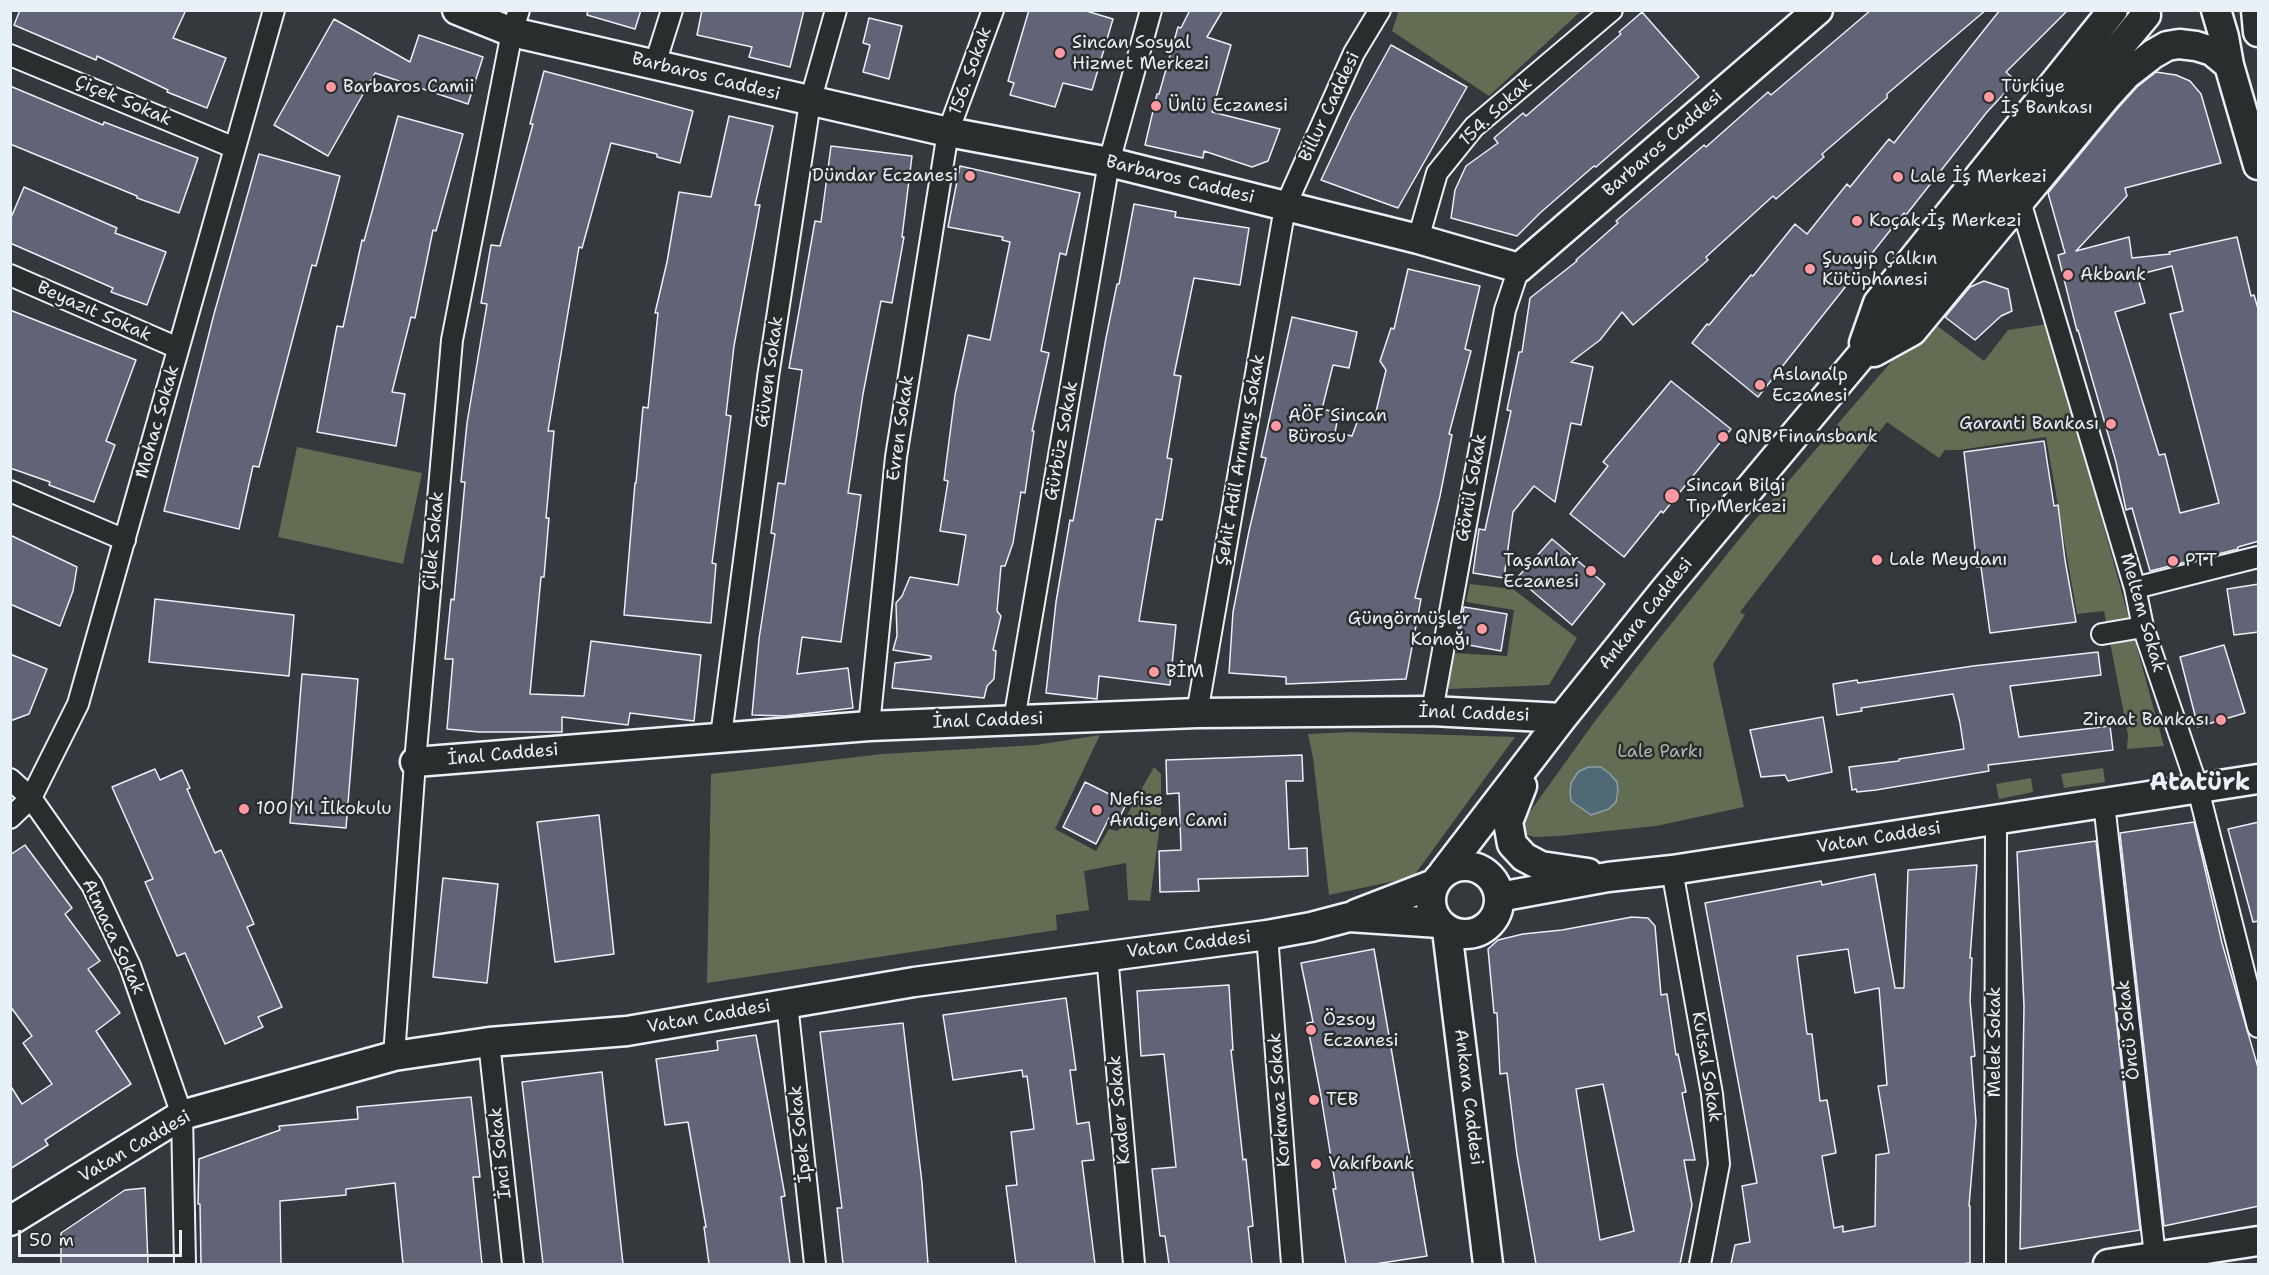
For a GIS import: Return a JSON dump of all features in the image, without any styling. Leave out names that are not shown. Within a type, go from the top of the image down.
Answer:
[{"type":"main road","name":"Barbaros Caddesi","points":[[457,10],[516,21],[655,64],[810,102],[948,132],[1109,162],[1418,239],[1519,268],[1818,10]]},
{"type":"main road","points":[[1858,361],[1878,303],[2113,10]]},
{"type":"main road","points":[[2216,10],[2229,65],[2259,165]]},
{"type":"main road","points":[[2256,10],[2259,32]]},
{"type":"main road","name":"Ankara Caddesi","points":[[1439,879],[1562,718],[1664,591],[2146,15]]},
{"type":"main road","points":[[1858,361],[1912,331],[2126,75],[2153,54],[2167,46],[2179,44],[2212,51],[2229,65]]},
{"type":"main road","name":"İnal Caddesi","points":[[415,762],[721,736],[869,726],[1014,720],[1197,713],[1432,711],[1562,718]]},
{"type":"main road","points":[[1533,756],[1508,822],[1512,844],[1524,857],[1541,866],[1608,877]]},
{"type":"main road","name":"Vatan Caddesi","points":[[1499,897],[1608,877],[1672,870],[2259,779]]},
{"type":"main road","points":[[1349,916],[1439,879],[1453,868],[1473,867],[1491,878],[1499,897],[1494,918],[1478,932],[1468,934],[1457,934],[1443,926],[1430,904],[1439,879]]},
{"type":"main road","name":"Vatan Caddesi","points":[[10,1221],[182,1115],[394,1056],[489,1042],[627,1031],[787,1003],[1311,927],[1349,916],[1443,926]]},
{"type":"main road","name":"Ankara Caddesi","points":[[1443,926],[1488,1264]]},
{"type":"main road","points":[[2108,1264],[2259,1241]]},
{"type":"street","name":"Mohac Sokak","points":[[10,818],[31,798],[78,704],[274,10]]},
{"type":"street","points":[[655,64],[672,10]]},
{"type":"street","name":"Güven Sokak","points":[[721,736],[768,377],[810,102],[836,10]]},
{"type":"street","name":"156. Sokak","points":[[948,132],[993,10]]},
{"type":"street","name":"Gürbüz Sokak","points":[[1014,720],[1109,162],[1151,10]]},
{"type":"street","name":"Billur Caddesi","points":[[1285,207],[1354,53],[1380,10]]},
{"type":"street","name":"154. Sokak","points":[[1418,239],[1437,173],[1474,127],[1612,10]]},
{"type":"street","name":"Çilek Sokak","points":[[394,1056],[415,762],[452,340],[516,21]]},
{"type":"street","name":"Çiçek Sokak","points":[[10,55],[235,148]]},
{"type":"street","name":"Evren Sokak","points":[[869,726],[896,457],[948,132]]},
{"type":"street","name":"Meltem Sokak","points":[[2020,201],[2135,588],[2144,627],[2198,789],[2259,1027]]},
{"type":"street","name":"Şehit Adil Arınmış Sokak","points":[[1197,713],[1285,207]]},
{"type":"street","name":"Gönül Sokak","points":[[1432,711],[1505,310],[1519,268]]},
{"type":"street","name":"Beyazıt Sokak","points":[[10,275],[178,348]]},
{"type":"street","points":[[10,491],[125,540]]},
{"type":"street","points":[[2135,588],[2259,557]]},
{"type":"street","points":[[2102,634],[2144,627]]},
{"type":"street","name":"Atmaca Sokak","points":[[10,779],[31,798],[92,885],[130,966],[182,1115],[185,1264]]},
{"type":"street","name":"Öncü Sokak","points":[[2104,803],[2155,1256]]},
{"type":"street","name":"Melek Sokak","points":[[1995,1264],[1996,820]]},
{"type":"street","name":"Kutsal Sokak","points":[[1672,870],[1712,1094],[1719,1164],[1700,1264]]},
{"type":"street","name":"Korkmaz Sokak","points":[[1267,934],[1292,1264]]},
{"type":"street","name":"Kader Sokak","points":[[1107,955],[1134,1264]]},
{"type":"street","name":"İpek Sokak","points":[[787,1003],[815,1264]]},
{"type":"street","name":"İnci Sokak","points":[[489,1042],[513,1264]]},
{"type":"green space","points":[[1399,10],[1581,11],[1489,96],[1392,31]]},
{"type":"green space","name":"Lale Parkı","points":[[1928,319],[1984,361],[2008,330],[2048,324],[2164,746],[2127,749],[2128,735],[2104,611],[2077,614],[2046,437],[1945,450],[1939,458],[1887,422],[1740,612],[1745,615],[1713,664],[1744,807],[1656,826],[1559,836],[1534,837],[1525,834],[1524,820],[1595,721],[1651,649],[1749,527]]},
{"type":"green space","points":[[297,447],[422,473],[403,564],[278,537]]},
{"type":"green space","points":[[1470,584],[1513,589],[1577,638],[1549,685],[1448,689],[1453,653],[1507,656],[1514,610],[1466,602]]},
{"type":"green space","points":[[1351,732],[1515,737],[1413,877],[1329,895],[1313,758],[1308,734]]},
{"type":"green space","points":[[1100,735],[1055,829],[1096,851],[1109,829],[1118,831],[1154,767],[1161,774],[1161,816],[1150,901],[1128,900],[1126,863],[1084,871],[1089,910],[1056,915],[1057,930],[707,983],[711,774],[882,754],[1036,745]]},
{"type":"green space","points":[[2103,768],[2105,782],[2064,788],[2061,774]]},
{"type":"green space","points":[[2031,778],[2033,792],[1999,799],[1996,784]]},
{"type":"water","points":[[1588,767],[1601,767],[1617,782],[1618,790],[1616,802],[1609,809],[1591,815],[1571,801],[1570,792],[1571,783],[1578,772]]},
{"type":"building","points":[[20,10],[186,10],[173,38],[226,58],[207,108],[167,92],[168,90],[97,56],[96,60],[14,25]]},
{"type":"building","points":[[588,10],[641,10],[635,29],[587,15]]},
{"type":"building","points":[[702,10],[804,10],[790,67],[749,57],[752,47],[697,35]]},
{"type":"building","name":"Sincan Sosyal Hizmet Merkezi","points":[[1029,10],[1083,10],[1113,19],[1092,90],[1063,83],[1055,107],[1010,95],[1014,83],[1008,81]]},
{"type":"building","points":[[1190,10],[1223,10],[1207,37],[1231,45],[1212,112],[1280,129],[1268,161],[1252,167],[1204,151],[1203,158],[1145,145],[1157,94],[1159,94],[1178,27],[1181,28]]},
{"type":"building","points":[[1871,10],[1986,10],[1887,94],[1887,98],[1822,154],[1824,157],[1776,199],[1773,196],[1706,257],[1708,260],[1633,325],[1622,312],[1600,340],[1571,362],[1593,367],[1581,425],[1571,423],[1555,502],[1534,486],[1513,512],[1504,578],[1473,573],[1479,529],[1485,530],[1511,411],[1507,410],[1519,352],[1522,352],[1530,298],[1577,261],[1618,223],[1616,221],[1704,145],[1706,147],[1768,92],[1771,95]]},
{"type":"building","points":[[2000,10],[2068,10],[2006,72],[2016,81],[1987,112],[1906,215],[1904,213],[1758,397],[1692,343],[1751,275],[1753,276],[1795,224],[1807,234],[1847,184],[1850,187],[1889,139],[1894,143]]},
{"type":"building","points":[[1642,12],[1699,77],[1540,213],[1517,236],[1451,218],[1455,190],[1466,166],[1498,143],[1494,138],[1523,113],[1526,116],[1621,34],[1619,32]]},
{"type":"building","points":[[869,18],[902,26],[889,79],[863,72],[870,45],[863,43]]},
{"type":"building","name":"Barbaros Camii","points":[[334,19],[410,62],[419,35],[483,57],[468,104],[375,73],[328,156],[274,125]]},
{"type":"building","points":[[1391,45],[1467,87],[1398,208],[1321,180],[1351,117]]},
{"type":"building","points":[[544,71],[693,111],[680,163],[657,157],[657,154],[611,143],[582,248],[579,247],[548,431],[554,431],[546,518],[549,518],[530,694],[584,696],[591,641],[701,655],[694,721],[630,713],[628,725],[562,717],[562,732],[479,732],[447,729],[453,659],[445,659],[451,599],[454,600],[465,482],[461,482],[467,423],[487,304],[481,303],[491,245],[500,246],[533,124],[530,124]]},
{"type":"building","points":[[2156,72],[2176,75],[2190,81],[2201,94],[2221,163],[2125,188],[2127,196],[2076,251],[2129,237],[2132,258],[2170,254],[2169,252],[2237,237],[2251,296],[2254,295],[2259,312],[2259,541],[2238,547],[2238,549],[2150,571],[2132,508],[2126,510],[2116,462],[2077,331],[2058,255],[2065,253],[2048,193],[2137,87]],"holes":[[[2172,266],[2183,311],[2170,314],[2219,503],[2180,513],[2165,454],[2159,455],[2115,312],[2145,303],[2137,275]]]},
{"type":"building","points":[[10,86],[103,125],[104,122],[198,158],[179,213],[137,198],[137,196],[10,144]]},
{"type":"building","points":[[398,116],[463,134],[436,231],[433,230],[415,318],[411,317],[392,392],[405,394],[396,446],[317,432],[337,326],[343,327],[362,240],[364,241]]},
{"type":"building","points":[[729,116],[773,126],[755,205],[760,205],[734,346],[726,415],[731,416],[712,563],[716,564],[711,623],[624,615],[643,407],[648,408],[658,313],[655,313],[667,262],[679,192],[711,197]]},
{"type":"building","points":[[831,146],[912,156],[902,237],[904,237],[892,303],[881,301],[863,394],[848,493],[861,495],[841,642],[802,637],[797,674],[848,668],[853,708],[786,716],[752,715],[759,639],[775,534],[771,533],[778,483],[785,484],[802,370],[789,368],[815,221],[821,222]]},
{"type":"building","points":[[259,154],[340,176],[316,266],[312,265],[259,467],[253,466],[239,529],[164,511],[214,314]]},
{"type":"building","points":[[960,166],[1080,193],[1066,255],[1060,253],[1041,351],[1049,353],[1032,431],[1034,431],[1025,493],[1021,492],[1013,543],[1005,566],[1001,566],[997,611],[1001,616],[993,650],[996,651],[994,679],[987,686],[984,698],[892,688],[895,663],[931,659],[931,656],[893,650],[897,636],[896,603],[902,596],[910,577],[958,585],[966,535],[940,531],[948,481],[944,480],[955,395],[968,335],[990,340],[1010,242],[1002,240],[1003,237],[948,227]]},
{"type":"building","points":[[24,187],[117,228],[115,233],[166,252],[147,305],[111,292],[113,288],[10,243],[10,220]]},
{"type":"building","points":[[1134,204],[1176,212],[1175,217],[1249,228],[1240,285],[1194,278],[1174,375],[1181,376],[1167,458],[1172,459],[1162,520],[1156,519],[1139,621],[1176,625],[1170,685],[1099,676],[1097,699],[1046,693],[1056,602],[1070,520],[1073,521],[1106,338]]},
{"type":"building","points":[[1408,269],[1480,286],[1465,349],[1471,351],[1449,434],[1452,435],[1440,496],[1415,598],[1421,599],[1406,679],[1286,684],[1286,677],[1229,673],[1233,612],[1266,458],[1261,457],[1292,317],[1357,332],[1349,368],[1333,365],[1322,409],[1339,413],[1335,432],[1352,436],[1359,417],[1374,420],[1386,370],[1380,361],[1391,328],[1394,329]]},
{"type":"building","points":[[1984,281],[2008,289],[2012,311],[2001,316],[1975,340],[1945,317],[1970,287]]},
{"type":"building","points":[[10,310],[136,360],[106,441],[115,445],[94,502],[49,485],[50,482],[10,468]]},
{"type":"building","points":[[1671,381],[1731,429],[1624,557],[1570,514],[1608,466],[1603,462]]},
{"type":"building","points":[[2044,441],[2054,506],[2058,505],[2076,622],[1990,633],[1981,567],[1977,567],[1964,452]]},
{"type":"building","points":[[10,535],[77,567],[73,591],[60,626],[10,604]]},
{"type":"building","points":[[1552,539],[1605,584],[1572,625],[1517,578]]},
{"type":"building","points":[[2259,584],[2259,632],[2234,635],[2227,589]]},
{"type":"building","points":[[155,599],[294,615],[289,676],[149,662]]},
{"type":"building","name":"Güngörmüşler Konağı","points":[[1464,607],[1507,614],[1501,651],[1458,643]]},
{"type":"building","points":[[2224,645],[2245,713],[2198,727],[2180,657]]},
{"type":"building","points":[[2098,652],[2101,675],[2010,686],[2019,737],[2110,726],[2113,750],[1988,765],[1989,771],[1876,790],[1857,792],[1856,789],[1852,790],[1849,767],[1899,761],[1899,759],[1964,749],[1960,723],[1953,694],[1861,708],[1862,711],[1837,715],[1833,684],[1857,680],[1858,683],[1973,666]]},
{"type":"building","points":[[10,654],[47,669],[29,714],[10,721]]},
{"type":"building","points":[[302,674],[358,679],[346,828],[290,823]]},
{"type":"building","points":[[1823,717],[1832,772],[1788,781],[1785,775],[1761,777],[1750,730]]},
{"type":"building","points":[[1302,755],[1303,781],[1286,781],[1289,849],[1307,848],[1308,876],[1198,879],[1199,891],[1160,892],[1159,851],[1181,850],[1179,793],[1167,794],[1166,760]]},
{"type":"building","points":[[155,769],[160,780],[182,770],[190,788],[187,789],[215,853],[221,850],[254,924],[247,927],[282,1007],[258,1017],[263,1027],[225,1044],[185,953],[177,956],[145,882],[153,879],[112,787]]},
{"type":"building","name":"Nefise Andiçen Cami","points":[[1085,782],[1127,803],[1117,822],[1109,818],[1096,844],[1063,827]]},
{"type":"building","points":[[599,815],[614,954],[555,962],[537,822]]},
{"type":"building","points":[[2194,822],[2222,943],[2259,1071],[2259,1206],[2164,1226],[2120,833]]},
{"type":"building","points":[[2259,822],[2259,921],[2253,922],[2228,829]]},
{"type":"building","points":[[2096,841],[2140,1230],[2020,1249],[2024,1006],[2017,852]]},
{"type":"building","points":[[25,845],[72,908],[65,914],[100,961],[88,969],[120,1013],[96,1031],[131,1084],[45,1140],[48,1145],[10,1169],[10,1085],[22,1104],[52,1084],[23,1043],[32,1036],[10,1006],[10,855]]},
{"type":"building","points":[[1977,865],[1970,958],[1972,958],[1970,1001],[1975,1056],[1971,1057],[1976,1122],[1969,1206],[1970,1263],[1731,1264],[1735,1245],[1750,1242],[1742,1186],[1757,1183],[1705,903],[1821,881],[1822,885],[1875,874],[1895,988],[1904,988],[1908,870]],"holes":[[[1848,949],[1855,993],[1879,988],[1887,1085],[1878,1086],[1889,1153],[1876,1155],[1875,1226],[1843,1232],[1843,1226],[1834,1228],[1822,1156],[1836,1153],[1827,1100],[1820,1101],[1812,1034],[1807,1034],[1797,956]]]},
{"type":"building","points":[[443,878],[498,884],[487,983],[433,977]]},
{"type":"building","points":[[1632,917],[1648,918],[1655,926],[1661,995],[1667,994],[1676,1055],[1678,1054],[1686,1092],[1682,1093],[1695,1160],[1684,1160],[1692,1205],[1680,1264],[1536,1264],[1517,1155],[1507,1073],[1500,1074],[1497,1013],[1494,1013],[1488,949],[1498,940],[1523,934],[1562,930]],"holes":[[[1603,1084],[1634,1231],[1600,1240],[1576,1089]]]},
{"type":"building","points":[[1374,949],[1427,1256],[1375,1264],[1346,1264],[1333,1189],[1336,1189],[1321,1096],[1307,1023],[1313,1022],[1301,963]]},
{"type":"building","points":[[1229,985],[1233,1050],[1231,1050],[1253,1226],[1248,1227],[1252,1264],[1169,1264],[1165,1236],[1160,1236],[1152,1169],[1176,1167],[1164,1054],[1141,1056],[1137,991]]},
{"type":"building","points":[[1066,998],[1076,1070],[1070,1070],[1077,1124],[1089,1122],[1094,1160],[1082,1161],[1095,1264],[1016,1264],[1006,1186],[1017,1185],[1011,1132],[1034,1129],[1027,1076],[1023,1077],[1022,1070],[953,1080],[943,1015]]},
{"type":"building","points":[[903,1023],[922,1183],[928,1264],[843,1264],[837,1208],[842,1208],[820,1032]]},
{"type":"building","points":[[756,1035],[785,1196],[781,1197],[790,1264],[709,1264],[704,1227],[706,1227],[688,1122],[665,1125],[656,1059],[718,1050],[717,1041]]},
{"type":"building","points":[[602,1072],[623,1264],[543,1264],[522,1082]]},
{"type":"building","points":[[471,1097],[480,1177],[473,1177],[482,1264],[403,1264],[395,1183],[346,1189],[346,1195],[280,1201],[281,1264],[201,1264],[200,1204],[198,1204],[199,1159],[280,1130],[279,1126],[358,1119],[357,1107]]},
{"type":"building","points":[[145,1188],[148,1264],[61,1264],[61,1233],[125,1190]]},
{"type":"place","name":"Sincan Sosyal Hizmet Merkezi","points":[[1060,53]]},
{"type":"place","name":"Barbaros Camii","points":[[331,87]]},
{"type":"place","name":"Türkiye İş Bankası","points":[[1989,97]]},
{"type":"place","name":"Ünlü Eczanesi","points":[[1156,106]]},
{"type":"place","name":"Dündar Eczanesi","points":[[970,176]]},
{"type":"place","name":"Lale İş Merkezi","points":[[1898,177]]},
{"type":"place","name":"Koçak İş Merkezi","points":[[1857,221]]},
{"type":"place","name":"Şuayip Çalkın Kütüphanesi","points":[[1810,269]]},
{"type":"place","name":"Akbank","points":[[2068,275]]},
{"type":"place","name":"Aslanalp Eczanesi","points":[[1760,385]]},
{"type":"place","name":"Garanti Bankası","points":[[2111,424]]},
{"type":"place","name":"AÖF Sincan Bürosu","points":[[1276,426]]},
{"type":"place","name":"QNB Finansbank","points":[[1723,437]]},
{"type":"place","name":"Sincan Bilgi Tıp Merkezi","points":[[1672,496]]},
{"type":"place","name":"Lale Meydanı","points":[[1877,560]]},
{"type":"place","name":"PTT","points":[[2173,561]]},
{"type":"place","name":"Taşanlar Eczanesi","points":[[1591,571]]},
{"type":"place","name":"Güngörmüşler Konağı","points":[[1482,629]]},
{"type":"place","name":"BİM","points":[[1154,672]]},
{"type":"place","name":"Ziraat Bankası","points":[[2221,720]]},
{"type":"place","name":"100 Yıl İlkokulu","points":[[244,809]]},
{"type":"place","name":"Nefise Andiçen Cami","points":[[1097,810]]},
{"type":"place","name":"Özsoy Eczanesi","points":[[1311,1030]]},
{"type":"place","name":"TEB","points":[[1314,1100]]},
{"type":"place","name":"Vakıfbank","points":[[1316,1164]]},
{"type":"district","name":"Atatürk","points":[[2200,784]]}]
